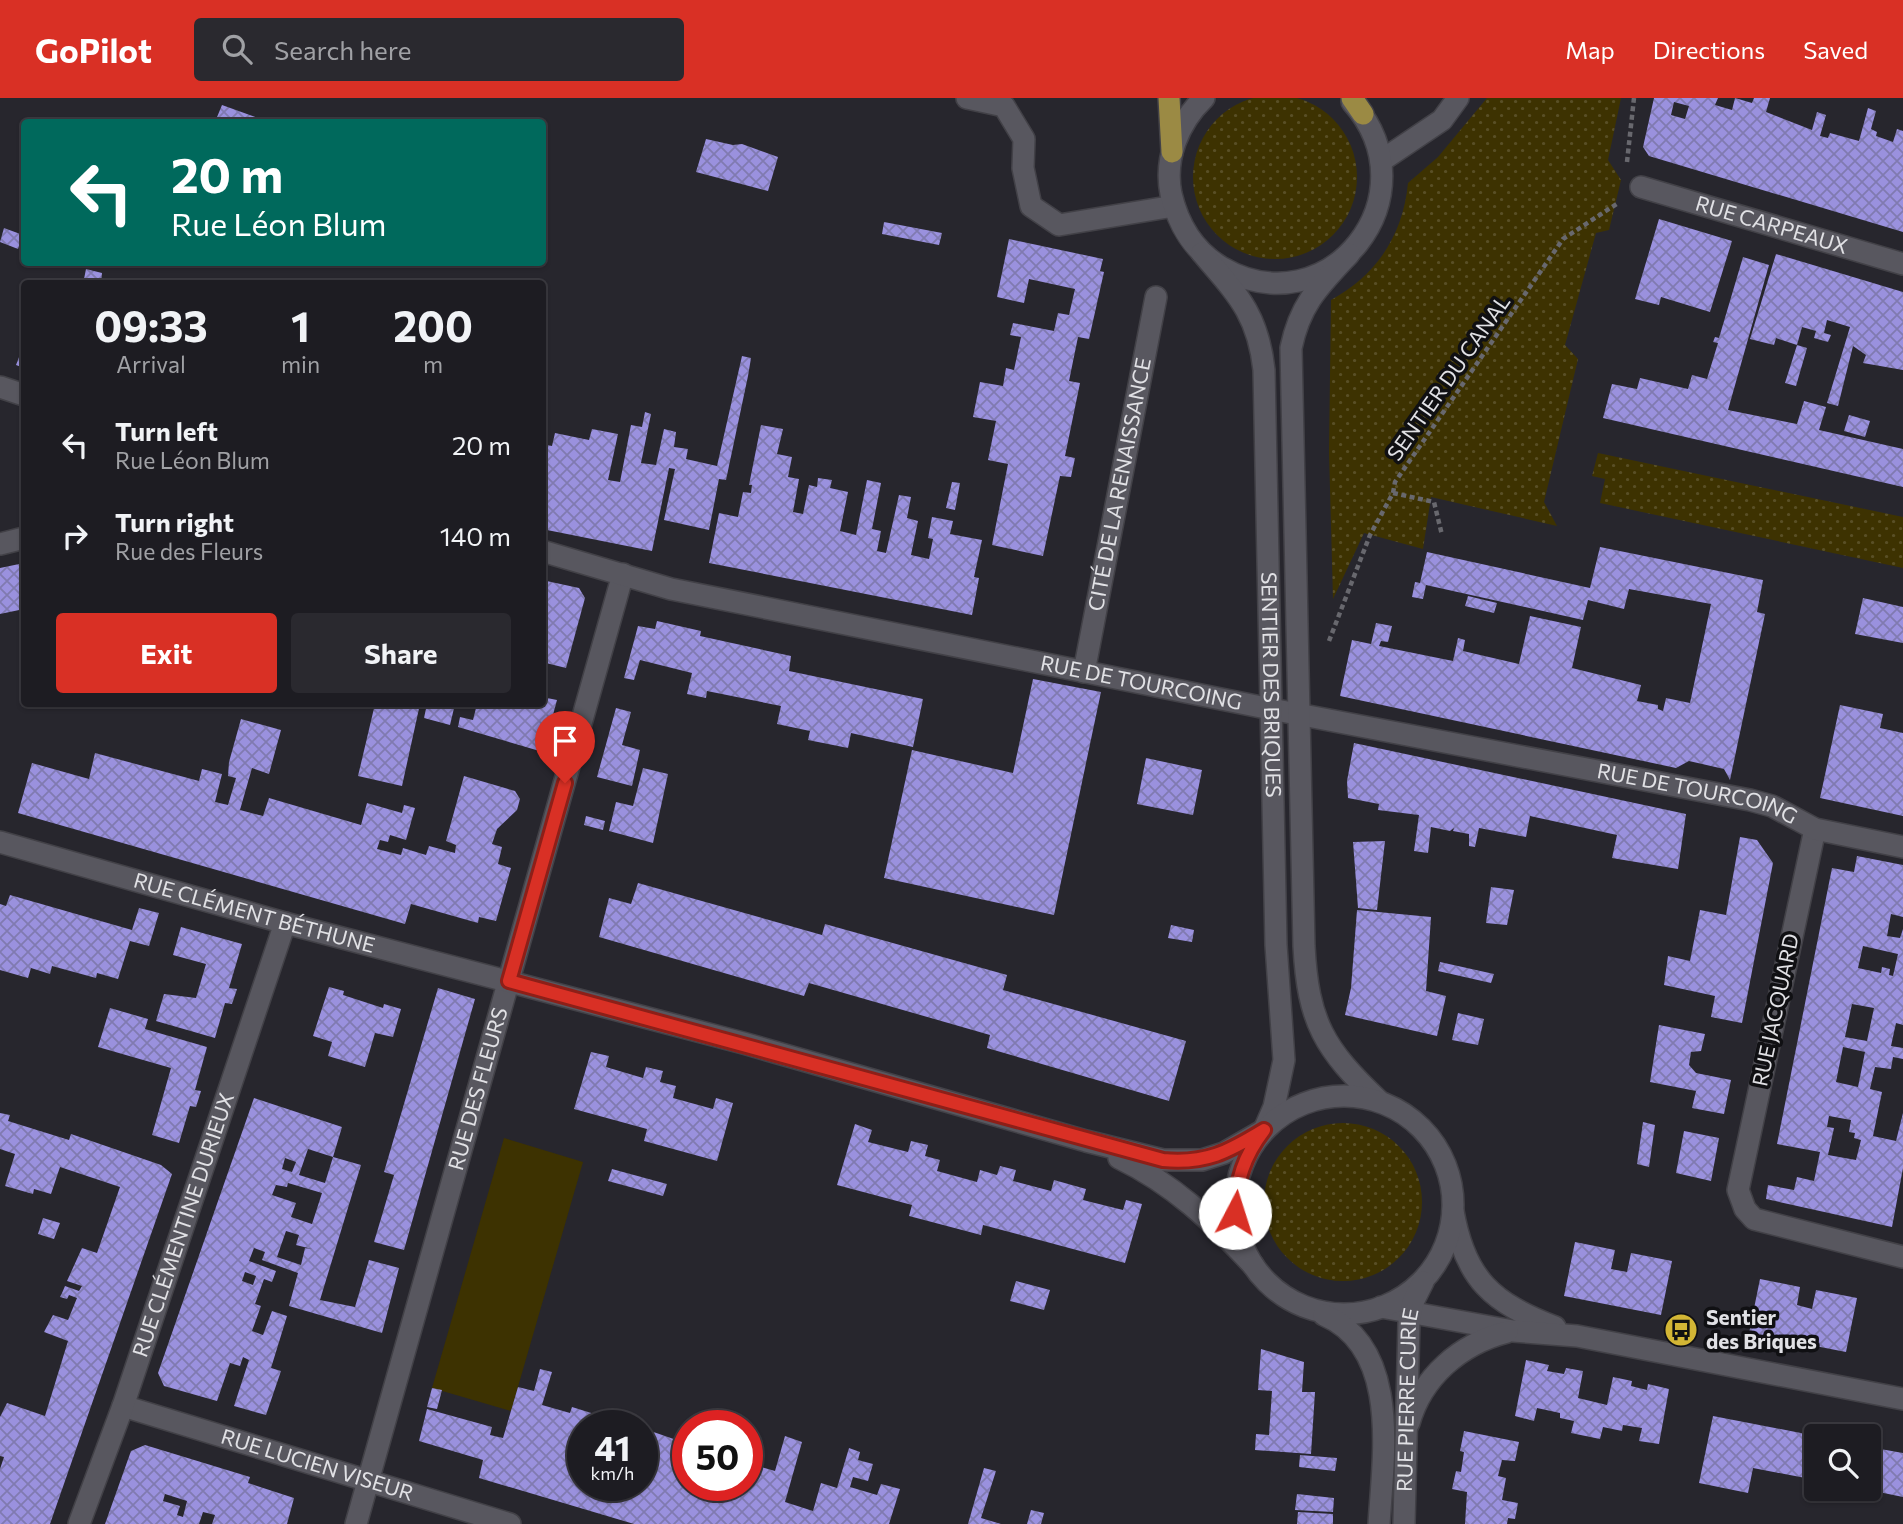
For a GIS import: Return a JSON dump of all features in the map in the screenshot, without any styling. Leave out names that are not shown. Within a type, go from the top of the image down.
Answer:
[{"type":"highway","points":[[1169,98],[1172,152]]},
{"type":"street","points":[[967,98],[1004,106],[1024,139],[1023,168],[1031,206],[1059,225],[1174,206],[1170,179],[1172,152],[1186,119],[1204,98]]},
{"type":"street","points":[[1381,161],[1442,120],[1458,98]]},
{"type":"street","points":[[1202,253],[1232,273],[1276,283],[1303,280],[1320,274],[1349,254],[1370,227],[1377,212],[1383,178],[1378,144],[1354,103]]},
{"type":"street","name":"RUE CARPEAUX","points":[[1642,187],[1903,264]]},
{"type":"street","name":"SENTIER DES BRIQUES","points":[[1174,206],[1185,231],[1257,326],[1262,346],[1276,945],[1284,1060],[1278,1095],[1264,1130]]},
{"type":"street","name":"SENTIER DES BRIQUES","points":[[1349,254],[1304,306],[1296,322],[1291,348],[1306,985],[1311,1008],[1329,1047],[1349,1072],[1379,1101]]},
{"type":"street","name":"CITÉ DE LA RENAISSANCE","points":[[1084,672],[1156,297]]},
{"type":"street","points":[[0,387],[21,394]]},
{"type":"street","points":[[0,544],[21,539]]},
{"type":"street","name":"RUE DE TOURCOING","points":[[546,552],[671,589],[1271,709],[1751,800],[1772,806],[1815,829],[1903,847]]},
{"type":"street","name":"RUE DES FLEURS","points":[[356,1524],[623,574]]},
{"type":"street","name":"RUE JACQUARD","points":[[1815,829],[1738,1190],[1745,1209],[1754,1219],[1903,1257]]},
{"type":"street","name":"RUE CLÉMENT BÉTHUNE","points":[[0,842],[456,970],[509,981],[756,1046],[1086,1141]]},
{"type":"street","name":"RUE CLÉMENTINE DURIEUX","points":[[79,1524],[123,1406],[285,923]]},
{"type":"street","points":[[1086,1141],[1182,1162],[1202,1160],[1224,1153],[1264,1130],[1292,1108],[1325,1097],[1343,1095],[1379,1101],[1410,1118],[1434,1144],[1449,1176],[1458,1243],[1465,1259],[1490,1291],[1525,1315],[1577,1336]]},
{"type":"street","points":[[1253,1265],[1238,1231],[1236,1195],[1244,1160],[1264,1130]]},
{"type":"street","points":[[1086,1141],[1153,1174],[1206,1216],[1277,1292],[1337,1320],[1366,1351],[1379,1388],[1382,1422],[1379,1524]]},
{"type":"street","points":[[1310,1308],[1346,1314],[1381,1307],[1398,1300],[1426,1277],[1445,1246],[1453,1211]]},
{"type":"street","name":"RUE PIERRE CURIE","points":[[1404,1524],[1411,1312],[1426,1277]]},
{"type":"street","points":[[1381,1307],[1513,1331],[1577,1336],[1903,1399]]},
{"type":"street","points":[[1409,1423],[1415,1401],[1426,1384],[1441,1369],[1478,1342],[1513,1331]]},
{"type":"street","name":"RUE LUCIEN VISEUR","points":[[123,1406],[510,1524]]},
{"type":"path","points":[[1634,98],[1627,161],[1642,187]]},
{"type":"path","name":"SENTIER DU CANAL","points":[[1327,646],[1370,535],[1393,493],[1395,482],[1563,239],[1642,187]]},
{"type":"path","points":[[1393,493],[1434,502],[1442,535]]},
{"type":"shaded area","points":[[1275,95],[1306,101],[1333,119],[1351,146],[1357,177],[1351,208],[1333,235],[1306,253],[1275,259],[1244,253],[1217,235],[1199,208],[1193,177],[1199,146],[1217,119],[1244,101]]},
{"type":"shaded area","points":[[1487,98],[1621,98],[1608,160],[1621,180],[1609,230],[1596,233],[1565,345],[1578,359],[1544,502],[1557,526],[1431,497],[1423,549],[1364,533],[1333,599],[1329,452],[1331,300],[1362,278],[1385,252],[1400,220],[1408,183],[1438,157]]},
{"type":"shaded area","points":[[1598,453],[1903,517],[1903,568],[1600,503],[1605,479],[1592,476]]},
{"type":"shaded area","points":[[1343,1123],[1373,1129],[1399,1146],[1416,1172],[1422,1202],[1416,1232],[1399,1258],[1373,1275],[1343,1281],[1313,1275],[1287,1258],[1270,1232],[1264,1202],[1270,1172],[1287,1146],[1313,1129]]},
{"type":"shaded area","points":[[504,1138],[583,1162],[511,1411],[432,1388]]},
{"type":"building","points":[[1654,98],[1718,98],[1715,105],[1732,110],[1735,98],[1752,103],[1754,98],[1770,98],[1766,112],[1812,130],[1817,112],[1826,115],[1820,136],[1828,138],[1830,133],[1859,141],[1868,108],[1876,111],[1871,129],[1877,132],[1876,136],[1893,142],[1897,129],[1903,131],[1903,232],[1649,156],[1643,147]],"holes":[[[1674,102],[1689,106],[1685,119],[1671,115]]]},
{"type":"building","points":[[222,105],[261,119],[216,119]]},
{"type":"building","points":[[706,139],[733,145],[742,144],[778,157],[768,191],[696,172]]},
{"type":"building","points":[[1659,219],[1732,241],[1710,312],[1661,297],[1659,305],[1635,299]]},
{"type":"building","points":[[884,222],[942,233],[939,245],[882,234]]},
{"type":"building","points":[[4,228],[21,234],[18,249],[0,242]]},
{"type":"building","points":[[1009,239],[1103,259],[1100,271],[1104,272],[1089,339],[1078,337],[1069,381],[1080,383],[1065,456],[1075,458],[1071,477],[1060,476],[1043,556],[992,545],[1008,464],[988,460],[996,421],[973,417],[980,382],[1003,386],[1006,368],[1014,370],[1021,337],[1010,335],[1013,323],[1054,331],[1058,313],[1069,315],[1075,289],[1029,279],[1024,303],[997,297]]},
{"type":"building","points":[[1776,254],[1903,292],[1903,370],[1863,363],[1866,355],[1853,346],[1838,406],[1827,403],[1850,327],[1827,320],[1824,333],[1831,335],[1828,342],[1814,338],[1816,331],[1802,327],[1797,345],[1776,338],[1774,345],[1750,339]]},
{"type":"building","points":[[1743,257],[1769,265],[1728,410],[1797,424],[1804,401],[1826,407],[1819,430],[1903,449],[1903,487],[1603,418],[1612,384],[1637,389],[1640,378],[1688,389],[1692,375],[1707,379],[1718,343],[1713,342],[1715,337],[1719,338]]},
{"type":"building","points":[[86,269],[102,273],[101,280],[84,280]]},
{"type":"building","points":[[1797,345],[1807,348],[1796,386],[1785,383]]},
{"type":"building","points":[[21,352],[21,367],[16,365]]},
{"type":"building","points":[[742,356],[751,358],[726,480],[719,479],[709,530],[664,520],[675,469],[669,468],[652,551],[546,530],[546,445],[552,446],[555,433],[589,440],[592,429],[618,434],[608,480],[620,482],[631,425],[642,427],[645,412],[651,414],[641,463],[656,465],[664,429],[676,432],[674,447],[688,449],[686,459],[717,466]]},
{"type":"building","points":[[1849,415],[1870,421],[1865,437],[1844,431]]},
{"type":"building","points":[[761,425],[783,429],[777,454],[792,457],[788,477],[799,479],[793,512],[803,514],[809,485],[817,487],[818,478],[832,480],[830,488],[848,492],[840,531],[856,535],[867,480],[881,483],[872,529],[881,531],[877,551],[886,553],[899,495],[911,497],[907,518],[918,521],[911,555],[929,559],[933,539],[928,538],[932,517],[953,521],[950,534],[982,540],[974,577],[979,578],[972,615],[709,563],[719,513],[738,517],[743,492],[751,493],[752,485],[749,485]]},
{"type":"building","points":[[952,482],[960,483],[955,510],[946,508]]},
{"type":"building","points":[[1600,547],[1763,580],[1757,612],[1765,614],[1730,780],[1724,769],[1689,761],[1676,768],[1340,696],[1352,640],[1371,644],[1376,623],[1392,626],[1388,642],[1381,641],[1379,646],[1453,661],[1458,638],[1465,640],[1463,651],[1519,664],[1530,616],[1581,627],[1572,668],[1641,685],[1637,701],[1658,705],[1658,709],[1663,711],[1666,698],[1690,703],[1711,604],[1629,589],[1624,609],[1588,600],[1583,620],[1426,585],[1423,599],[1412,597],[1415,582],[1420,583],[1427,552],[1590,588]]},
{"type":"building","points":[[21,564],[21,610],[0,614],[0,568]]},
{"type":"building","points":[[546,581],[579,588],[585,598],[566,668],[546,663]]},
{"type":"building","points":[[1468,596],[1497,603],[1494,613],[1465,606]]},
{"type":"building","points":[[1863,598],[1903,607],[1903,643],[1855,634]]},
{"type":"building","points":[[657,621],[701,631],[700,636],[791,656],[789,671],[923,699],[913,747],[851,733],[848,748],[808,740],[810,731],[777,724],[781,706],[707,691],[706,698],[687,694],[692,673],[640,660],[634,680],[624,678],[638,626],[655,629]]},
{"type":"building","points":[[1033,679],[1101,692],[1054,915],[884,878],[912,750],[1013,773]]},
{"type":"building","points":[[546,698],[557,700],[543,752],[458,727],[460,717],[473,720],[476,707],[546,707]]},
{"type":"building","points":[[1840,705],[1883,714],[1880,728],[1903,733],[1903,816],[1820,798]]},
{"type":"building","points":[[374,707],[419,707],[402,786],[358,776]]},
{"type":"building","points":[[426,707],[454,707],[450,725],[424,718]]},
{"type":"building","points":[[616,708],[631,712],[622,745],[640,750],[632,786],[597,777]]},
{"type":"building","points":[[241,719],[281,730],[269,774],[252,768],[240,810],[263,816],[269,798],[361,825],[367,803],[402,813],[404,805],[415,808],[406,840],[390,835],[388,842],[380,840],[377,849],[401,855],[403,848],[426,855],[429,846],[455,853],[456,845],[446,841],[464,776],[515,791],[520,799],[517,810],[497,829],[492,844],[502,847],[498,864],[511,868],[496,921],[479,917],[478,923],[411,904],[405,924],[18,813],[32,763],[89,779],[95,753],[199,781],[202,769],[222,774],[215,802],[228,805],[236,778],[228,776],[229,762]]},
{"type":"building","points":[[1354,743],[1686,814],[1678,869],[1612,858],[1617,835],[1530,816],[1526,837],[1479,828],[1475,847],[1469,846],[1469,834],[1453,831],[1454,828],[1450,831],[1431,827],[1428,853],[1414,851],[1419,815],[1378,810],[1379,804],[1348,798],[1347,781]]},
{"type":"building","points":[[1146,758],[1202,770],[1193,815],[1137,804]]},
{"type":"building","points":[[643,768],[668,774],[653,843],[609,831],[616,802],[633,806]]},
{"type":"building","points":[[586,816],[605,821],[603,830],[584,825]]},
{"type":"building","points":[[1740,837],[1757,840],[1773,863],[1742,1023],[1711,1017],[1715,996],[1664,985],[1668,956],[1690,961],[1700,910],[1726,915]]},
{"type":"building","points":[[1385,841],[1377,910],[1358,908],[1353,842]]},
{"type":"building","points":[[1857,856],[1903,865],[1903,917],[1891,914],[1887,936],[1900,938],[1903,929],[1903,1025],[1896,1023],[1891,1046],[1903,1048],[1903,1059],[1893,1057],[1891,1069],[1875,1067],[1870,1089],[1882,1092],[1873,1136],[1896,1141],[1903,1113],[1903,1168],[1892,1227],[1766,1199],[1768,1185],[1794,1190],[1797,1177],[1814,1181],[1820,1152],[1777,1144],[1832,868],[1854,872]],"holes":[[[1863,946],[1898,954],[1893,976],[1889,975],[1890,969],[1882,967],[1881,973],[1858,968]],[[1852,1004],[1874,1008],[1867,1041],[1845,1037]],[[1843,1047],[1865,1052],[1858,1087],[1836,1082]],[[1829,1116],[1851,1120],[1849,1132],[1855,1133],[1854,1138],[1861,1140],[1856,1160],[1828,1155],[1834,1128],[1827,1127]]]},
{"type":"building","points":[[638,883],[822,935],[825,924],[1007,975],[1003,990],[1186,1041],[1169,1101],[987,1048],[990,1035],[809,983],[804,996],[599,937],[609,898],[631,904]]},
{"type":"building","points":[[1491,887],[1514,890],[1507,925],[1486,923]]},
{"type":"building","points":[[10,895],[132,930],[139,908],[159,913],[149,946],[130,941],[118,979],[97,973],[96,978],[52,966],[50,974],[31,968],[28,978],[0,970],[0,904],[6,906]]},
{"type":"building","points":[[1357,910],[1431,917],[1426,991],[1446,996],[1437,1036],[1345,1015],[1351,988]]},
{"type":"building","points":[[1171,925],[1194,930],[1192,942],[1168,938]]},
{"type":"building","points":[[181,927],[242,944],[229,988],[237,989],[232,1004],[225,1003],[215,1038],[156,1021],[164,994],[196,998],[206,964],[173,955]]},
{"type":"building","points":[[1440,962],[1494,974],[1491,983],[1438,971]]},
{"type":"building","points":[[329,987],[344,991],[343,995],[383,1008],[384,1004],[401,1009],[393,1037],[375,1033],[365,1067],[328,1056],[332,1042],[313,1036]]},
{"type":"building","points":[[438,988],[475,999],[404,1250],[374,1242],[394,1175],[384,1172]]},
{"type":"building","points":[[110,1008],[148,1019],[145,1029],[207,1047],[195,1090],[201,1091],[196,1107],[190,1106],[179,1143],[152,1135],[171,1068],[98,1047]]},
{"type":"building","points":[[1458,1013],[1484,1019],[1478,1045],[1452,1040]]},
{"type":"building","points":[[1659,1025],[1705,1034],[1701,1051],[1691,1052],[1689,1065],[1696,1073],[1731,1080],[1724,1114],[1692,1108],[1696,1091],[1650,1082]]},
{"type":"building","points":[[591,1052],[609,1056],[606,1067],[643,1078],[646,1067],[663,1071],[660,1082],[676,1086],[673,1098],[713,1109],[716,1098],[733,1103],[717,1161],[644,1141],[647,1129],[574,1109]]},
{"type":"building","points":[[254,1098],[342,1127],[333,1157],[361,1165],[320,1300],[355,1307],[369,1260],[399,1268],[382,1333],[289,1306],[298,1273],[262,1260],[265,1252],[254,1248],[249,1261],[276,1271],[272,1282],[264,1279],[255,1304],[261,1306],[252,1331],[263,1335],[272,1311],[287,1316],[271,1368],[281,1371],[266,1415],[234,1406],[249,1360],[243,1357],[240,1366],[230,1363],[217,1401],[164,1386],[158,1373]],"holes":[[[308,1149],[333,1157],[325,1183],[299,1175]],[[285,1158],[296,1162],[292,1172],[282,1169]],[[288,1183],[322,1193],[312,1224],[291,1217],[296,1203],[272,1195],[276,1185],[287,1187]],[[286,1231],[299,1235],[296,1245],[312,1249],[305,1248],[301,1265],[277,1257]],[[245,1272],[256,1276],[253,1285],[242,1281]]]},
{"type":"building","points":[[0,1113],[10,1115],[8,1121],[69,1140],[71,1134],[161,1165],[172,1174],[50,1524],[0,1524],[0,1469],[4,1457],[0,1456],[0,1417],[7,1403],[45,1416],[68,1341],[44,1332],[53,1315],[68,1320],[77,1298],[69,1295],[67,1299],[60,1297],[65,1286],[79,1291],[82,1286],[67,1281],[82,1248],[97,1253],[120,1187],[60,1167],[51,1194],[34,1189],[33,1194],[5,1186],[15,1154],[0,1149]]},
{"type":"building","points":[[1643,1122],[1655,1125],[1649,1167],[1637,1164]]},
{"type":"building","points":[[855,1124],[872,1130],[868,1142],[908,1152],[911,1141],[928,1145],[925,1156],[940,1160],[937,1171],[977,1182],[980,1170],[997,1175],[1000,1166],[1016,1170],[1013,1181],[1051,1191],[1054,1180],[1086,1189],[1083,1200],[1123,1210],[1126,1200],[1142,1204],[1125,1263],[983,1225],[981,1235],[909,1216],[912,1205],[837,1185]]},
{"type":"building","points":[[1684,1131],[1719,1138],[1711,1181],[1676,1173]]},
{"type":"building","points":[[612,1169],[667,1184],[663,1196],[608,1181]]},
{"type":"building","points":[[43,1218],[60,1223],[54,1239],[38,1234]]},
{"type":"building","points":[[1575,1242],[1615,1250],[1611,1269],[1627,1272],[1631,1253],[1672,1261],[1661,1315],[1564,1296]]},
{"type":"building","points":[[1760,1279],[1800,1287],[1797,1305],[1812,1309],[1816,1290],[1857,1298],[1846,1352],[1749,1333]]},
{"type":"building","points":[[1016,1281],[1050,1290],[1044,1310],[1010,1301]]},
{"type":"building","points":[[1261,1349],[1304,1362],[1302,1392],[1315,1392],[1311,1454],[1255,1450],[1256,1434],[1269,1435],[1272,1391],[1258,1390]]},
{"type":"building","points":[[1526,1360],[1549,1365],[1547,1371],[1564,1374],[1566,1368],[1583,1371],[1578,1398],[1607,1405],[1613,1377],[1632,1381],[1631,1386],[1647,1390],[1648,1384],[1669,1389],[1659,1444],[1639,1441],[1642,1428],[1623,1425],[1622,1431],[1603,1427],[1600,1439],[1571,1433],[1574,1421],[1560,1418],[1560,1413],[1537,1408],[1534,1421],[1515,1416]]},
{"type":"building","points":[[540,1369],[552,1372],[542,1405],[567,1412],[567,1501],[658,1501],[658,1434],[672,1438],[672,1501],[763,1501],[763,1468],[775,1471],[785,1436],[802,1442],[785,1502],[813,1511],[821,1483],[837,1488],[849,1448],[860,1452],[858,1460],[873,1464],[868,1481],[853,1477],[850,1487],[877,1495],[881,1484],[900,1489],[889,1524],[634,1524],[479,1478],[483,1460],[419,1441],[427,1409],[492,1427],[490,1435],[503,1438],[518,1387],[534,1391]]},
{"type":"building","points":[[432,1388],[442,1390],[437,1409],[427,1407]]},
{"type":"building","points":[[1713,1416],[1804,1434],[1804,1478],[1753,1468],[1748,1493],[1699,1483]]},
{"type":"building","points":[[1464,1431],[1519,1442],[1515,1461],[1502,1460],[1498,1476],[1506,1478],[1502,1500],[1518,1503],[1515,1519],[1508,1518],[1507,1524],[1465,1524],[1467,1492],[1452,1489],[1456,1471],[1461,1472],[1464,1452],[1460,1451]]},
{"type":"building","points":[[145,1445],[250,1477],[248,1483],[294,1498],[287,1524],[212,1524],[215,1515],[203,1512],[199,1524],[105,1524],[131,1451]],"holes":[[[165,1494],[187,1501],[183,1517],[177,1515],[180,1506],[163,1501]]]},
{"type":"building","points":[[1881,1449],[1903,1453],[1903,1497],[1881,1492]]},
{"type":"building","points":[[1300,1455],[1337,1458],[1335,1471],[1299,1467]]},
{"type":"building","points":[[984,1468],[996,1471],[981,1518],[1001,1524],[968,1524]]},
{"type":"building","points":[[1297,1494],[1334,1498],[1333,1512],[1295,1510]]},
{"type":"building","points":[[1031,1510],[1044,1513],[1041,1524],[1027,1524]]},
{"type":"building","points":[[1298,1512],[1333,1514],[1333,1524],[1297,1524]]},
{"type":"place","name":"Sentier des Briques","points":[[1681,1330]]},
{"type":"route","points":[[565,783],[509,981],[1163,1160],[1202,1160],[1224,1153],[1264,1130],[1244,1160],[1238,1177],[1235,1213]]}]
